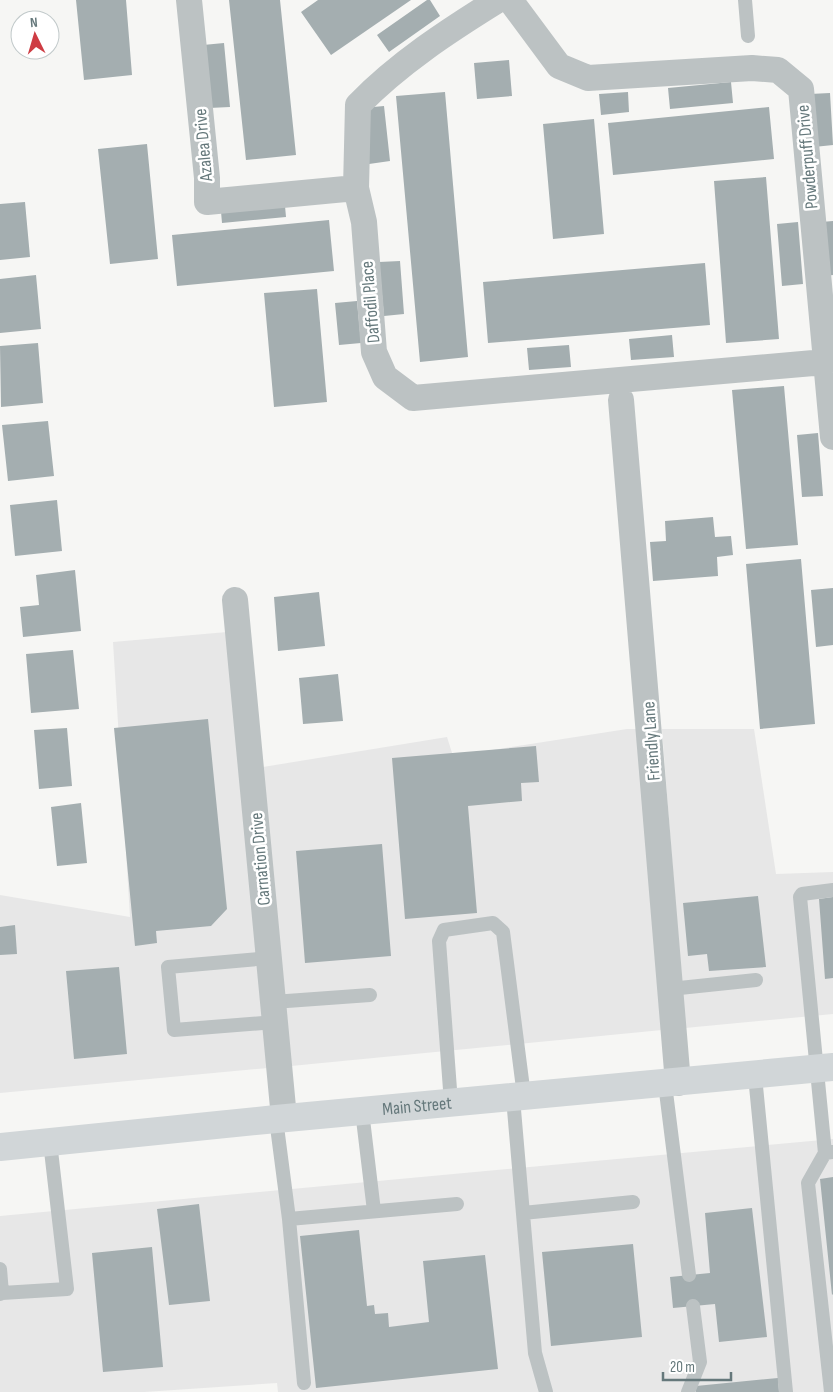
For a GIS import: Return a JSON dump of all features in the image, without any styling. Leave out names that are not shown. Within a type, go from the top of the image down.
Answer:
[{"type":"main road","name":"Main Street","points":[[0,1147],[280,1118],[755,1076],[825,1068]]},
{"type":"street","name":"Azalea Drive","points":[[188,0],[208,202],[356,188]]},
{"type":"street","name":"Daffodil Place","points":[[498,0],[383,78],[358,104],[356,188],[364,222],[374,352],[385,377],[413,398],[824,362]]},
{"type":"street","name":"Powderpuff Drive","points":[[510,0],[559,66],[588,78],[752,68],[778,70],[801,89],[824,362],[833,437]]},
{"type":"street","name":"Friendly Lane","points":[[621,400],[670,989],[671,1083]]},
{"type":"street","name":"Carnation Drive","points":[[235,600],[274,1012],[280,1118]]},
{"type":"lane","points":[[745,0],[748,36]]},
{"type":"lane","points":[[831,1392],[808,1182],[829,1153],[825,1068],[800,897],[802,894],[833,890]]},
{"type":"lane","points":[[451,1103],[439,941],[444,930],[493,923],[503,932],[518,1097],[523,1213],[535,1353],[546,1392]]},
{"type":"lane","points":[[269,958],[168,966],[174,1030],[370,995]]},
{"type":"lane","points":[[670,989],[756,980]]},
{"type":"lane","points":[[755,1076],[786,1392]]},
{"type":"lane","points":[[671,1083],[689,1275]]},
{"type":"lane","points":[[362,1111],[374,1212]]},
{"type":"lane","points":[[280,1118],[304,1383]]},
{"type":"lane","points":[[0,1269],[1,1294],[67,1289],[50,1142]]},
{"type":"lane","points":[[523,1213],[632,1202]]},
{"type":"lane","points":[[289,1219],[457,1204]]},
{"type":"lane","points":[[688,1392],[700,1362],[693,1306]]},
{"type":"shaded area","points":[[227,632],[268,1068],[0,1093],[0,895],[130,917],[113,642]]},
{"type":"shaded area","points":[[627,729],[638,729],[662,1030],[291,1066],[263,767],[447,737],[453,756]]},
{"type":"shaded area","points":[[662,729],[754,729],[776,874],[833,872],[833,1014],[685,1028]]},
{"type":"shaded area","points":[[833,1139],[833,1392],[278,1392],[277,1383],[144,1392],[0,1392],[0,1216]]},
{"type":"building","points":[[76,0],[126,0],[132,75],[84,80]]},
{"type":"building","points":[[229,0],[280,0],[296,155],[246,160]]},
{"type":"building","points":[[318,0],[411,0],[331,55],[301,12]]},
{"type":"building","points":[[427,0],[430,0],[440,16],[389,52],[377,35]]},
{"type":"building","points":[[224,43],[230,107],[209,108],[203,45]]},
{"type":"building","points":[[509,60],[512,96],[477,99],[474,63]]},
{"type":"building","points":[[731,82],[733,103],[670,109],[668,88]]},
{"type":"building","points":[[445,92],[468,357],[420,362],[396,96]]},
{"type":"building","points":[[628,92],[629,112],[601,115],[599,94]]},
{"type":"building","points":[[830,93],[833,145],[814,147],[810,94]]},
{"type":"building","points":[[384,106],[390,161],[369,164],[363,108]]},
{"type":"building","points":[[769,107],[774,159],[613,175],[608,123]]},
{"type":"building","points":[[594,119],[604,234],[553,239],[543,124]]},
{"type":"building","points":[[147,144],[158,259],[110,264],[98,149]]},
{"type":"building","points":[[766,177],[779,339],[726,343],[714,181]]},
{"type":"building","points":[[284,195],[286,217],[222,223],[220,200]]},
{"type":"building","points":[[25,202],[30,257],[0,260],[0,204]]},
{"type":"building","points":[[329,220],[334,271],[177,286],[172,235]]},
{"type":"building","points":[[833,221],[833,275],[825,276],[821,222]]},
{"type":"building","points":[[798,222],[803,284],[782,286],[777,224]]},
{"type":"building","points":[[400,261],[404,314],[384,316],[379,262]]},
{"type":"building","points":[[705,263],[710,325],[488,343],[483,282]]},
{"type":"building","points":[[36,275],[41,329],[0,333],[0,279]]},
{"type":"building","points":[[317,289],[327,402],[274,407],[264,293]]},
{"type":"building","points":[[357,301],[361,343],[339,345],[335,303]]},
{"type":"building","points":[[672,335],[674,357],[631,360],[629,339]]},
{"type":"building","points":[[38,343],[43,403],[1,407],[0,346]]},
{"type":"building","points":[[569,345],[571,367],[529,370],[527,348]]},
{"type":"building","points":[[784,386],[798,545],[746,549],[732,390]]},
{"type":"building","points":[[48,421],[54,476],[8,481],[2,425]]},
{"type":"building","points":[[818,433],[823,496],[802,497],[797,435]]},
{"type":"building","points":[[57,500],[62,551],[15,556],[10,505]]},
{"type":"building","points":[[713,517],[715,537],[731,536],[733,555],[717,557],[718,576],[653,581],[650,542],[666,541],[665,521]]},
{"type":"building","points":[[801,559],[815,724],[760,729],[746,564]]},
{"type":"building","points":[[75,570],[81,631],[23,637],[20,607],[39,605],[36,575]]},
{"type":"building","points":[[833,588],[833,645],[816,647],[811,590]]},
{"type":"building","points":[[319,592],[325,646],[278,651],[274,597]]},
{"type":"building","points":[[73,650],[79,709],[31,713],[26,654]]},
{"type":"building","points":[[338,674],[343,721],[303,724],[299,678]]},
{"type":"building","points":[[208,719],[227,909],[211,926],[156,931],[157,943],[135,946],[114,728]]},
{"type":"building","points":[[67,728],[72,786],[39,789],[34,730]]},
{"type":"building","points":[[536,746],[539,782],[521,783],[522,801],[468,806],[477,913],[405,919],[392,758]]},
{"type":"building","points":[[81,803],[87,863],[57,866],[51,807]]},
{"type":"building","points":[[382,844],[391,956],[305,963],[296,851]]},
{"type":"building","points":[[758,896],[766,967],[709,971],[707,954],[688,956],[683,903]]},
{"type":"building","points":[[833,897],[833,978],[825,979],[819,899]]},
{"type":"building","points":[[15,925],[17,954],[0,955],[0,927]]},
{"type":"building","points":[[119,967],[127,1054],[74,1059],[66,971]]},
{"type":"building","points":[[833,1177],[833,1294],[832,1295],[820,1179]]},
{"type":"building","points":[[199,1204],[210,1301],[169,1305],[157,1209]]},
{"type":"building","points":[[752,1208],[767,1337],[719,1342],[715,1304],[673,1308],[670,1277],[710,1273],[705,1213]]},
{"type":"building","points":[[359,1230],[367,1306],[374,1305],[375,1314],[388,1313],[389,1327],[429,1322],[423,1261],[485,1255],[498,1369],[316,1388],[300,1236]]},
{"type":"building","points":[[633,1244],[642,1337],[551,1346],[542,1252]]},
{"type":"building","points":[[152,1247],[163,1367],[103,1372],[92,1253]]},
{"type":"building","points":[[778,1378],[779,1392],[696,1392],[696,1386]]}]
